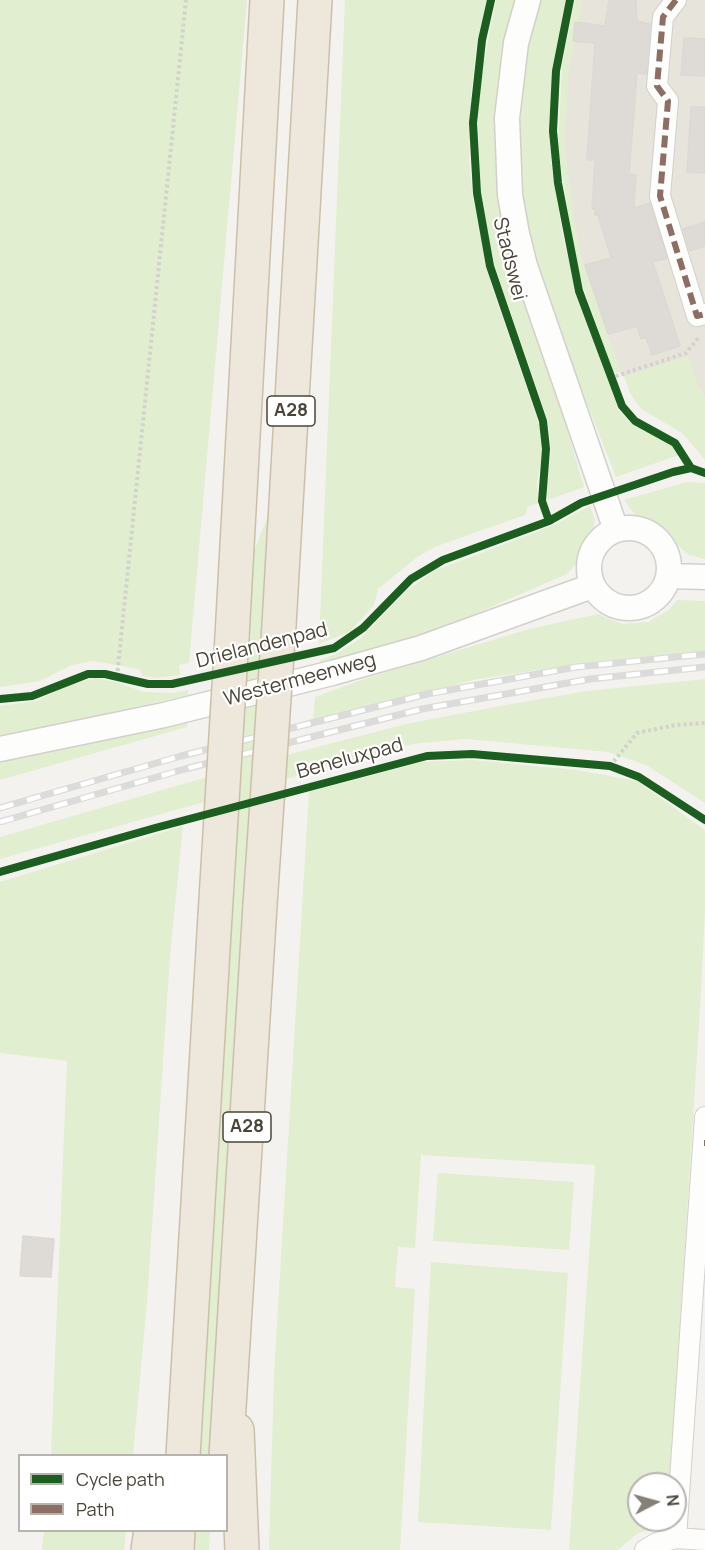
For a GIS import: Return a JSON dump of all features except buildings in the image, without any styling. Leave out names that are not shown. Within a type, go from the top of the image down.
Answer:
[{"type":"highway","name":"A28","points":[[183,1454],[267,0]]},
{"type":"highway","name":"A28","points":[[226,1454],[279,625],[315,0]]},
{"type":"highway","name":"A28","points":[[164,1454],[194,1277]]},
{"type":"highway","name":"A28","points":[[233,1350],[242,1550]]},
{"type":"highway","points":[[148,1550],[151,1532]]},
{"type":"highway","points":[[177,1550],[178,1532]]},
{"type":"highway","points":[[220,1550],[222,1532]]},
{"type":"street","name":"Stadswei","points":[[528,0],[516,43],[507,118],[507,158],[514,214],[525,266],[616,530]]},
{"type":"street","points":[[676,0],[663,17],[657,86],[668,101],[660,196],[701,315]]},
{"type":"street","points":[[632,527],[649,532],[662,543],[669,558],[670,576],[665,589],[655,600],[642,608],[627,609],[613,606],[601,597],[592,586],[589,563],[597,543],[616,530],[632,527]]},
{"type":"street","points":[[670,576],[705,577]]},
{"type":"street","name":"Westermeenweg","points":[[0,749],[165,715],[343,670],[421,648],[592,586]]},
{"type":"street","points":[[676,1538],[703,1204],[705,1117]]},
{"type":"street","points":[[645,1550],[657,1543],[676,1538],[705,1540]]},
{"type":"path","points":[[117,677],[186,0]]},
{"type":"path","points":[[610,378],[686,353],[696,338],[702,335],[701,315]]},
{"type":"path","points":[[606,367],[614,388]]},
{"type":"path","points":[[609,767],[637,733],[675,725],[705,723]]},
{"type":"shaded area","points":[[578,0],[705,0],[705,409],[632,384],[614,368],[571,225],[561,137],[562,94]]},
{"type":"green space","points":[[0,0],[247,0],[189,663],[179,665],[180,675],[156,678],[142,676],[140,670],[93,661],[72,665],[40,681],[0,687]]},
{"type":"green space","points":[[345,0],[487,0],[477,41],[471,95],[469,160],[473,200],[491,284],[540,427],[542,454],[537,483],[538,503],[528,507],[525,515],[437,546],[417,557],[378,589],[374,605],[351,631],[319,644]]},
{"type":"green space","points":[[496,0],[515,0],[499,79],[496,157],[500,197],[515,274],[558,398],[584,487],[548,500],[546,486],[551,453],[548,421],[494,264],[481,194],[478,123],[480,82]]},
{"type":"green space","points":[[538,0],[566,0],[555,54],[549,124],[551,163],[562,232],[578,300],[619,411],[633,425],[672,446],[679,455],[616,477],[558,330],[528,233],[521,194],[518,118],[527,44]]},
{"type":"green space","points":[[575,0],[583,0],[569,67],[565,144],[574,218],[583,264],[621,371],[613,373],[577,268],[558,147],[562,66]]},
{"type":"green space","points":[[688,356],[699,387],[705,396],[705,460],[682,433],[641,409],[630,393],[624,376]]},
{"type":"green space","points":[[687,482],[705,483],[705,559],[689,555],[658,528],[636,516],[624,500]]},
{"type":"green space","points":[[590,506],[595,520],[593,533],[579,561],[567,574],[426,635],[320,664],[320,660],[336,654],[361,638],[405,592],[434,571],[554,525]]},
{"type":"green space","points":[[271,508],[256,763],[406,724],[500,706],[587,691],[705,679],[705,803],[646,765],[608,752],[466,739],[412,744],[254,788],[215,1454],[194,1454],[233,794],[0,859],[0,837],[235,769],[247,568]]},
{"type":"green space","points":[[677,600],[705,601],[705,651],[588,662],[473,680],[313,722],[315,697],[364,679],[529,629],[598,614],[622,624],[648,622],[669,610]]},
{"type":"green space","points":[[95,678],[116,682],[144,692],[173,693],[188,690],[188,695],[0,738],[0,706],[36,701],[72,684]]},
{"type":"green space","points":[[188,719],[187,727],[0,780],[0,762]]},
{"type":"green space","points":[[472,760],[577,770],[637,781],[705,830],[705,911],[701,991],[671,1472],[627,1472],[627,1532],[641,1532],[618,1550],[569,1550],[595,1165],[421,1155],[415,1248],[398,1247],[395,1287],[415,1289],[400,1550],[269,1550],[274,1374],[309,792],[422,762]]},
{"type":"green space","points":[[183,826],[170,956],[147,1302],[133,1454],[51,1454],[67,1061],[0,1053],[0,882]]},
{"type":"green space","points":[[438,1173],[574,1182],[569,1250],[433,1241]]},
{"type":"green space","points":[[431,1262],[568,1273],[551,1530],[418,1522]]},
{"type":"green space","points":[[44,1532],[126,1532],[124,1550],[42,1550]]},
{"type":"green space","points":[[190,1532],[210,1532],[209,1550],[189,1550]]},
{"type":"railway","points":[[0,808],[181,756],[427,694],[576,667],[705,654]]},
{"type":"railway","points":[[0,822],[185,769],[422,709],[590,679],[705,667]]},
{"type":"marked path","points":[[676,0],[663,17],[657,86],[668,101],[660,196],[697,316],[705,314]]},
{"type":"cycle path","points":[[491,0],[482,40],[473,123],[477,193],[490,266],[543,421],[546,449],[542,501],[549,521]]},
{"type":"cycle path","points":[[570,0],[556,71],[553,131],[558,183],[579,291],[622,406],[635,421],[675,443],[691,468]]},
{"type":"cycle path","name":"Drielandenpad","points":[[0,699],[32,696],[88,674],[105,674],[148,684],[172,684],[334,648],[363,628],[411,579],[443,560],[549,521],[581,503],[673,472],[691,468],[705,473]]},
{"type":"cycle path","name":"Beneluxpad","points":[[0,872],[155,828],[427,756],[472,754],[610,766],[639,777],[705,820]]}]
